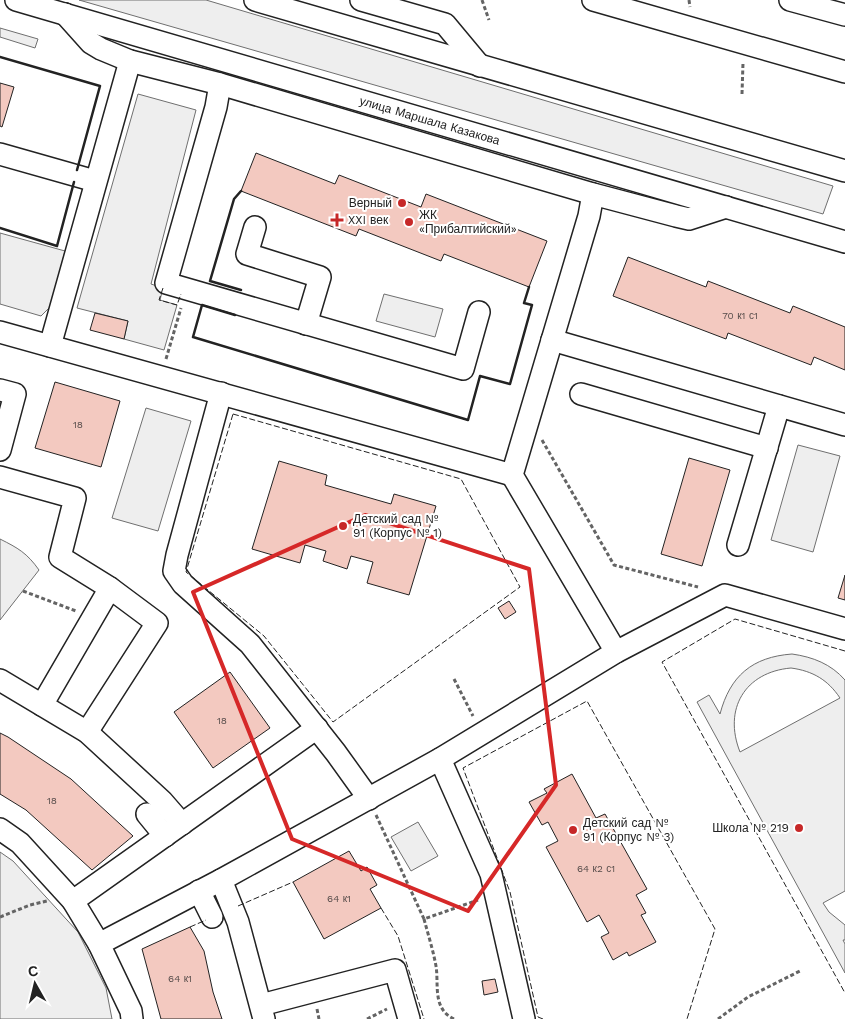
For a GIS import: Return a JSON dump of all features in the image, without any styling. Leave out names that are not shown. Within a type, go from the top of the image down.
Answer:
[{"type":"street","name":"улица Маршала Казакова","points":[[16,0],[845,242]]},
{"type":"street","points":[[255,0],[845,171]]},
{"type":"street","points":[[361,0],[445,24],[480,66]]},
{"type":"street","points":[[593,0],[845,72]]},
{"type":"street","points":[[790,0],[845,15]]},
{"type":"street","points":[[64,14],[91,43],[130,61],[220,84],[593,194],[689,219],[726,207]]},
{"type":"street","points":[[50,346],[130,61]]},
{"type":"street","points":[[220,84],[216,107],[166,283],[463,369],[479,312]]},
{"type":"street","points":[[0,154],[95,182]]},
{"type":"street","points":[[512,475],[593,194]]},
{"type":"street","points":[[255,227],[247,254],[320,277],[306,324]]},
{"type":"street","points":[[0,332],[512,475],[616,652]]},
{"type":"street","points":[[552,340],[845,425]]},
{"type":"street","points":[[0,390],[15,394],[0,450]]},
{"type":"street","points":[[221,394],[174,571],[182,584],[250,644],[369,799]]},
{"type":"street","points":[[581,394],[767,448]]},
{"type":"street","points":[[738,545],[779,406]]},
{"type":"street","points":[[0,476],[76,498],[60,557],[110,588],[158,623],[87,732]]},
{"type":"street","points":[[42,705],[110,588]]},
{"type":"street","points":[[99,944],[369,799],[440,759],[616,652],[725,595],[845,629]]},
{"type":"street","points":[[0,680],[87,732],[162,801],[173,830]]},
{"type":"street","points":[[70,898],[173,830],[316,728]]},
{"type":"street","points":[[440,759],[490,874],[524,1019]]},
{"type":"street","points":[[147,814],[173,830]]},
{"type":"street","points":[[0,830],[20,843],[70,898],[99,944],[130,1010],[132,1019]]},
{"type":"street","points":[[221,880],[238,922],[263,1012],[395,970],[409,1019]]},
{"type":"street","points":[[199,891],[212,917]]},
{"type":"path","points":[[482,0],[489,20]]},
{"type":"path","points":[[742,94],[743,61]]},
{"type":"path","points":[[161,377],[186,289]]},
{"type":"path","points":[[529,416],[614,565],[725,595]]},
{"type":"path","points":[[22,591],[81,613]]},
{"type":"path","points":[[454,679],[475,719]]},
{"type":"path","points":[[369,799],[424,919],[436,967],[436,986],[439,1004],[448,1016],[454,1019]]},
{"type":"path","points":[[424,919],[495,894]]},
{"type":"path","points":[[0,917],[30,905],[70,898]]},
{"type":"path","points":[[718,1019],[748,997],[800,971]]},
{"type":"path","points":[[367,1019],[388,1009]]},
{"type":"highlighted area","points":[[365,515],[529,569],[556,785],[468,911],[292,839],[193,592]]},
{"type":"shaded area","points":[[79,0],[206,0],[833,186],[823,214]]},
{"type":"shaded area","points":[[0,28],[38,39],[35,48],[0,37]]},
{"type":"shaded area","points":[[138,94],[196,110],[151,284],[163,288],[160,300],[177,305],[164,350],[124,339],[128,321],[77,308]]},
{"type":"shaded area","points":[[0,233],[65,251],[51,306],[41,316],[0,304]]},
{"type":"shaded area","points":[[384,294],[443,309],[435,337],[376,321]]},
{"type":"shaded area","points":[[146,408],[191,421],[158,531],[112,518]]},
{"type":"shaded area","points":[[798,445],[840,456],[813,552],[771,540]]},
{"type":"shaded area","points":[[0,539],[22,551],[39,570],[0,620]]},
{"type":"shaded area","points":[[792,654],[814,659],[840,674],[845,680],[845,891],[823,903],[829,912],[845,925],[845,940],[843,940],[845,944],[845,973],[697,702],[709,695],[720,714],[730,689],[745,671],[765,659]],"holes":[[[791,668],[806,671],[819,677],[840,698],[740,752],[735,736],[734,721],[742,695],[750,685],[761,677],[775,671]]]},
{"type":"shaded area","points":[[418,822],[438,856],[411,871],[391,837]]},
{"type":"shaded area","points":[[0,852],[13,861],[78,932],[106,988],[112,1019],[0,1019]]},
{"type":"building","points":[[0,83],[14,87],[2,127],[0,126]]},
{"type":"building","name":"ЖК «Прибалтийский»","points":[[256,153],[335,184],[339,175],[421,207],[426,194],[547,241],[529,287],[444,254],[441,261],[359,229],[356,236],[241,191]]},
{"type":"building","points":[[628,257],[706,287],[708,281],[790,313],[793,306],[845,327],[845,370],[814,357],[811,365],[728,333],[726,339],[613,296]]},
{"type":"building","points":[[95,313],[128,321],[124,339],[90,330]]},
{"type":"building","points":[[55,382],[120,401],[101,467],[35,448]]},
{"type":"building","points":[[689,458],[730,470],[702,566],[661,554]]},
{"type":"building","points":[[279,461],[327,475],[325,485],[391,504],[394,494],[436,506],[409,595],[367,583],[373,562],[351,556],[347,569],[323,561],[326,551],[305,545],[300,563],[252,549]]},
{"type":"building","points":[[845,575],[845,600],[838,598]]},
{"type":"building","points":[[509,601],[516,612],[505,619],[498,608]]},
{"type":"building","points":[[230,672],[270,728],[213,768],[174,712]]},
{"type":"building","points":[[0,733],[71,779],[133,836],[92,870],[26,810],[0,794]]},
{"type":"building","points":[[572,774],[596,818],[605,814],[647,889],[636,895],[646,913],[641,915],[656,942],[629,956],[627,952],[613,960],[601,937],[609,933],[599,915],[587,922],[546,847],[558,841],[548,822],[542,825],[529,802],[547,793],[544,789]]},
{"type":"building","points":[[349,851],[361,871],[367,867],[377,885],[370,889],[381,908],[324,939],[293,882]]},
{"type":"building","points":[[190,927],[204,951],[213,992],[222,1019],[161,1019],[142,949]]},
{"type":"building","points":[[495,979],[498,992],[484,995],[482,981]]},
{"type":"fence","points":[[163,288],[159,300],[177,305],[181,294]]},
{"type":"fence","points":[[233,414],[461,479],[520,587],[333,722],[264,636],[186,572],[233,414]]},
{"type":"fence","points":[[845,651],[735,619],[662,662],[845,993]]},
{"type":"fence","points":[[543,1019],[538,1017],[510,892],[463,768],[587,701],[715,929],[687,1019]]},
{"type":"fence","points":[[238,906],[293,882]]},
{"type":"fence","points":[[381,908],[398,936],[424,1019]]},
{"type":"fence","points":[[190,927],[206,920]]},
{"type":"wall","points":[[0,57],[100,86],[77,170]]},
{"type":"wall","points":[[0,228],[57,246],[74,182]]},
{"type":"wall","points":[[241,191],[234,199],[210,281],[241,290]]},
{"type":"wall","points":[[235,315],[202,305],[193,337],[468,420],[480,376],[510,384],[532,305],[524,303],[529,287]]},
{"type":"place","name":"Верный","points":[[402,203]]},
{"type":"place","name":"XXI век","points":[[337,220]]},
{"type":"place","name":"ЖК «Прибалтийский»","points":[[409,222]]},
{"type":"place","name":"Детский сад № 91 (Корпус № 1)","points":[[343,526]]},
{"type":"place","name":"Школа № 219","points":[[799,828]]},
{"type":"place","name":"Детский сад № 91 (Корпус № 3)","points":[[573,830]]}]
